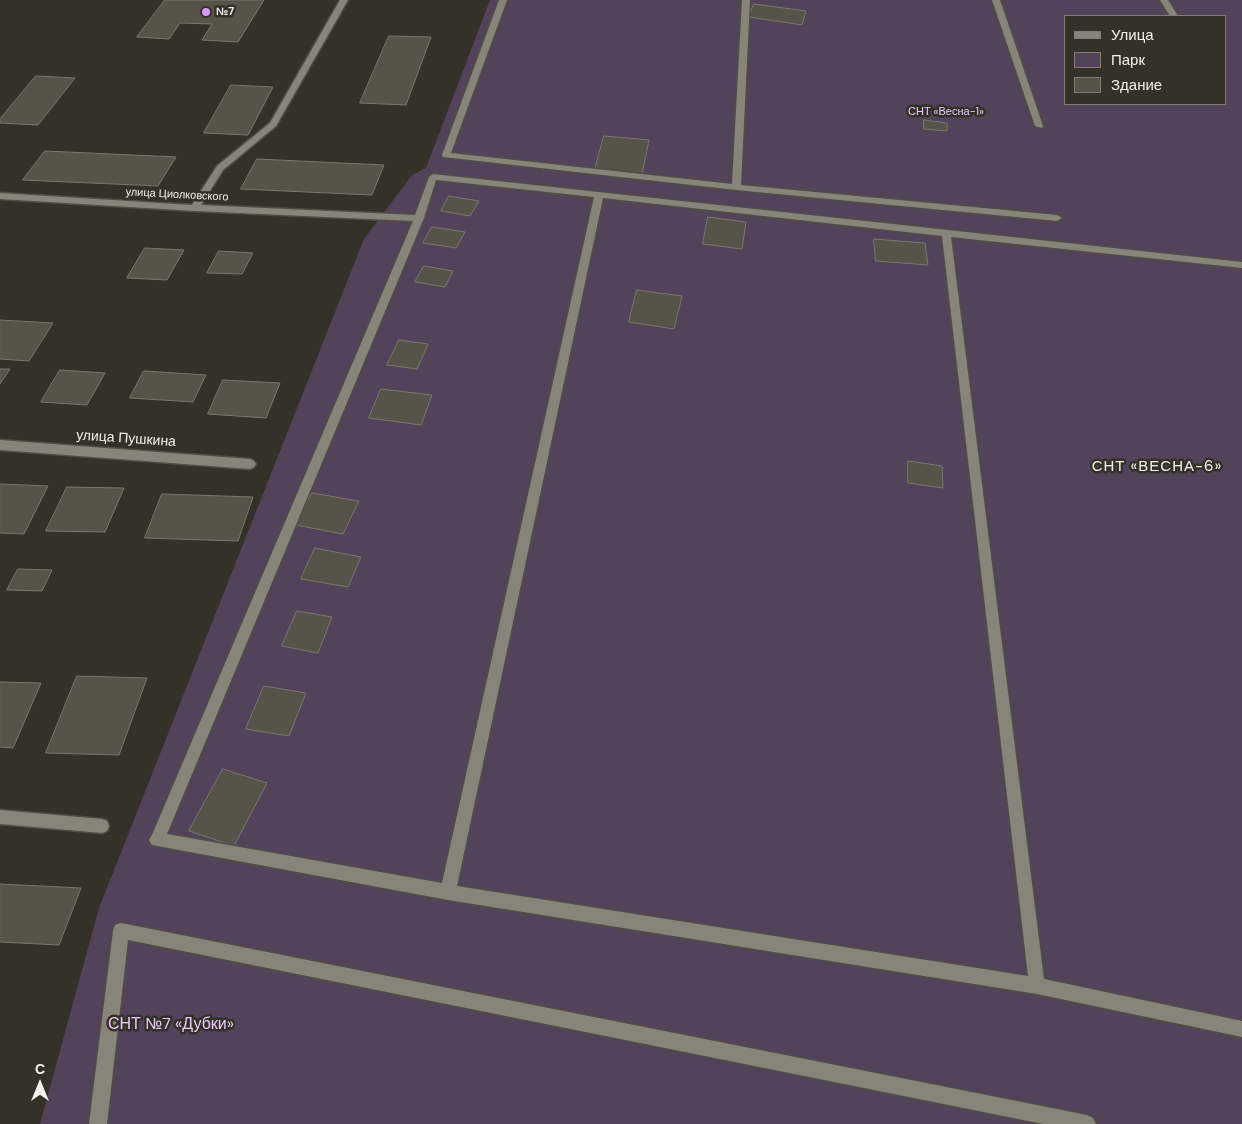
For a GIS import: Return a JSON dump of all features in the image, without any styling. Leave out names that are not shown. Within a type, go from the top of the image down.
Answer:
[{"type":"street","points":[[195,208],[220,168],[273,124],[344,0]]},
{"type":"street","points":[[503,0],[446,155],[736,187],[1057,218]]},
{"type":"street","points":[[736,187],[746,0]]},
{"type":"street","points":[[996,0],[1039,126]]},
{"type":"street","points":[[1164,0],[1173,15]]},
{"type":"street","points":[[1242,265],[432,177],[419,218],[157,840],[448,892],[1037,986],[1242,1029]]},
{"type":"street","points":[[448,892],[599,195]]},
{"type":"street","name":"улица Циолковского","points":[[0,196],[195,208],[419,218]]},
{"type":"street","points":[[946,234],[1037,986]]},
{"type":"street","name":"улица Пушкина","points":[[0,445],[250,464]]},
{"type":"street","points":[[0,817],[102,826]]},
{"type":"street","points":[[98,1124],[121,931],[1087,1124]]},
{"type":"green space","points":[[490,0],[1242,0],[1242,1124],[40,1124],[99,908],[364,239],[412,175],[426,168]]},
{"type":"building","name":"№7","points":[[165,0],[264,0],[238,42],[202,40],[212,24],[180,23],[169,39],[137,37]]},
{"type":"building","points":[[754,4],[806,11],[802,25],[749,17]]},
{"type":"building","points":[[389,36],[431,37],[406,105],[360,103]]},
{"type":"building","points":[[36,76],[75,78],[38,125],[0,123],[0,119]]},
{"type":"building","points":[[231,85],[273,87],[248,135],[204,133]]},
{"type":"building","points":[[924,120],[947,123],[947,131],[924,129]]},
{"type":"building","points":[[604,136],[649,140],[642,174],[595,169]]},
{"type":"building","points":[[45,151],[176,157],[158,186],[23,180]]},
{"type":"building","points":[[257,159],[384,165],[372,195],[241,189]]},
{"type":"building","points":[[449,196],[479,201],[470,216],[441,211]]},
{"type":"building","points":[[708,217],[746,222],[742,249],[703,244]]},
{"type":"building","points":[[432,227],[465,232],[456,248],[423,243]]},
{"type":"building","points":[[874,239],[925,243],[928,265],[876,261]]},
{"type":"building","points":[[145,248],[184,250],[167,280],[127,278]]},
{"type":"building","points":[[219,251],[253,253],[242,274],[207,273]]},
{"type":"building","points":[[424,266],[453,271],[445,287],[415,282]]},
{"type":"building","points":[[637,290],[682,296],[674,329],[629,322]]},
{"type":"building","points":[[0,320],[53,323],[29,361],[0,359]]},
{"type":"building","points":[[399,340],[428,344],[417,369],[387,365]]},
{"type":"building","points":[[0,369],[10,369],[0,384]]},
{"type":"building","points":[[60,370],[105,373],[87,405],[41,402]]},
{"type":"building","points":[[144,371],[206,375],[193,402],[130,398]]},
{"type":"building","points":[[223,380],[280,383],[266,418],[208,414]]},
{"type":"building","points":[[381,389],[432,395],[421,425],[369,418]]},
{"type":"building","points":[[908,461],[942,466],[943,488],[908,483]]},
{"type":"building","points":[[0,484],[48,486],[24,534],[0,533]]},
{"type":"building","points":[[67,487],[124,488],[105,532],[46,531]]},
{"type":"building","points":[[312,493],[359,501],[343,534],[296,525]]},
{"type":"building","points":[[162,494],[253,497],[238,541],[145,538]]},
{"type":"building","points":[[315,548],[361,557],[348,587],[301,579]]},
{"type":"building","points":[[18,569],[52,570],[42,591],[7,590]]},
{"type":"building","points":[[297,611],[332,617],[318,653],[282,646]]},
{"type":"building","points":[[77,676],[147,678],[119,755],[46,753]]},
{"type":"building","points":[[0,682],[41,683],[13,748],[0,747]]},
{"type":"building","points":[[264,686],[306,693],[289,736],[246,729]]},
{"type":"building","points":[[223,769],[267,783],[234,846],[189,831]]},
{"type":"building","points":[[0,884],[81,888],[59,945],[0,942]]},
{"type":"place","name":"№7","points":[[206,12]]},
{"type":"district","name":"СНТ «ВЕСНА-6»","points":[[1157,467]]},
{"type":"park label","name":"СНТ «Весна-1»","points":[[946,112]]},
{"type":"park label","name":"СНТ №7 «Дубки»","points":[[171,1025]]}]
